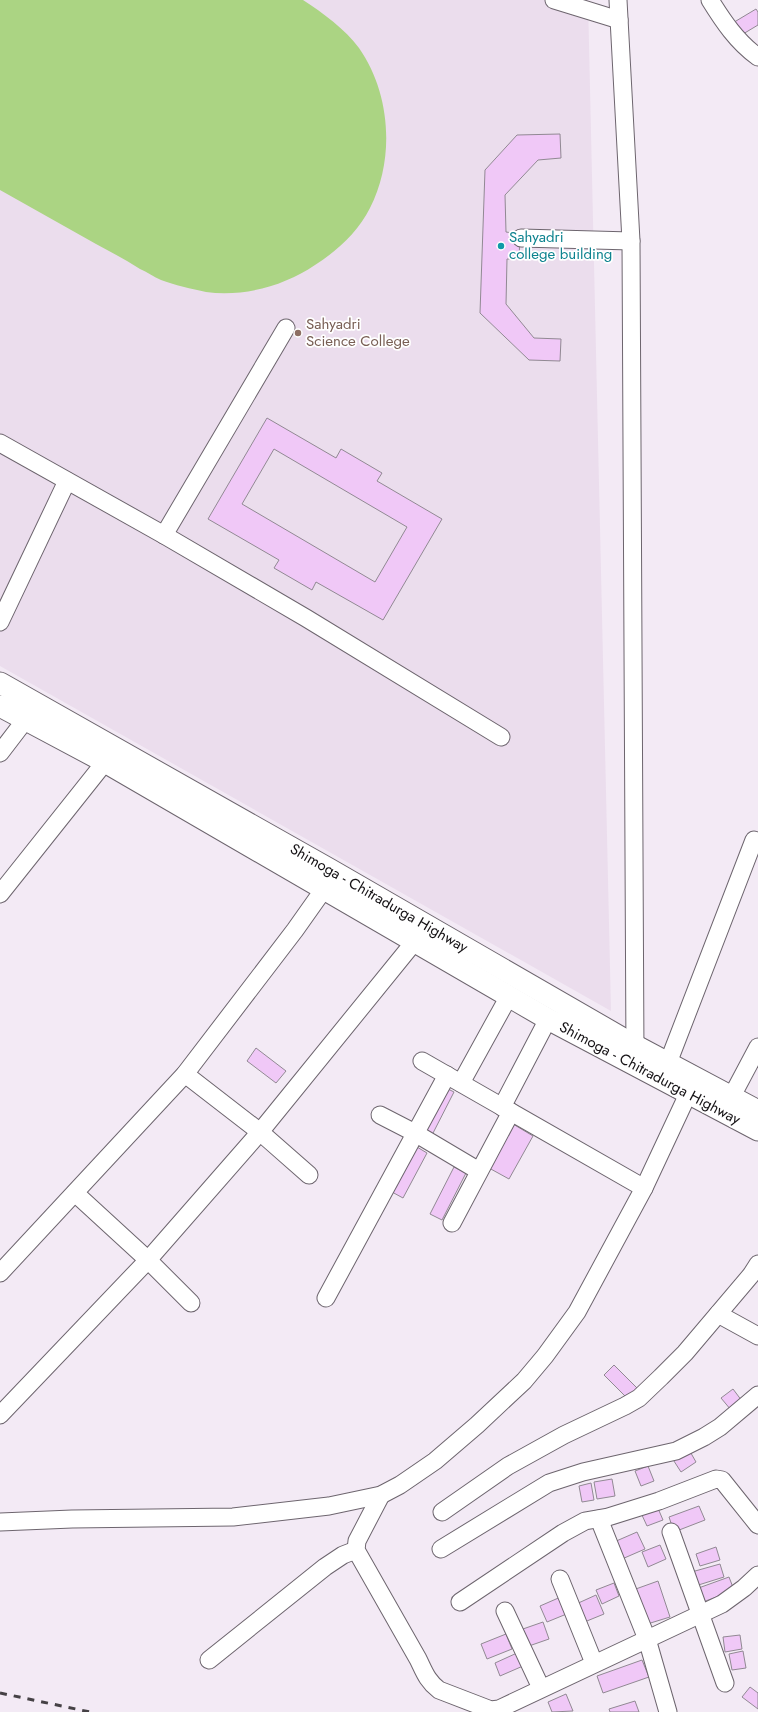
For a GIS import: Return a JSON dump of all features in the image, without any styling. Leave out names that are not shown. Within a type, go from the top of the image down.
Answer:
[{"type":"main road","name":"Shimoga - Chitradurga Highway","points":[[0,683],[329,869],[635,1055],[688,1094],[758,1130]]},
{"type":"main road","name":"Shimoga - Chitradurga Highway","points":[[0,706],[105,762],[416,941],[548,1019],[635,1055],[668,1063],[758,1111]]},
{"type":"street","points":[[554,0],[619,20]]},
{"type":"street","points":[[618,0],[631,241],[635,1055]]},
{"type":"street","points":[[710,0],[720,17],[739,40],[755,51]]},
{"type":"street","points":[[521,238],[631,241]]},
{"type":"street","points":[[164,534],[286,328]]},
{"type":"street","points":[[0,443],[164,534],[306,618],[501,737]]},
{"type":"street","points":[[0,622],[67,481]]},
{"type":"street","points":[[0,753],[26,719]]},
{"type":"street","points":[[0,894],[105,762]]},
{"type":"street","points":[[668,1063],[754,840]]},
{"type":"street","points":[[0,1273],[185,1074],[295,930],[324,889]]},
{"type":"street","points":[[0,1415],[148,1260],[260,1132],[416,941]]},
{"type":"street","points":[[326,1298],[415,1133],[454,1079],[509,996]]},
{"type":"street","points":[[452,1223],[479,1171],[548,1019]]},
{"type":"street","points":[[732,1096],[758,1047]]},
{"type":"street","points":[[422,1061],[644,1188]]},
{"type":"street","points":[[185,1074],[260,1132],[309,1175]]},
{"type":"street","points":[[0,1522],[72,1519],[233,1517],[329,1506],[381,1495],[400,1486],[435,1461],[477,1426],[524,1381],[545,1356],[576,1312],[644,1188],[688,1094]]},
{"type":"street","points":[[380,1115],[415,1133],[479,1171]]},
{"type":"street","points":[[75,1193],[148,1260],[191,1303]]},
{"type":"street","points":[[442,1512],[508,1466],[564,1435],[639,1398],[661,1378],[756,1273]]},
{"type":"street","points":[[718,1314],[758,1336]]},
{"type":"street","points":[[441,1549],[549,1483],[583,1472],[676,1451],[720,1427],[758,1396]]},
{"type":"street","points":[[460,1602],[563,1533],[585,1521],[599,1519],[659,1501],[719,1478],[758,1525]]},
{"type":"street","points":[[381,1495],[357,1541],[356,1550],[418,1659],[426,1677],[439,1690],[491,1710],[499,1708],[722,1604],[744,1588],[758,1575]]},
{"type":"street","points":[[599,1519],[647,1639],[668,1712]]},
{"type":"street","points":[[671,1532],[725,1683]]},
{"type":"street","points":[[209,1660],[325,1568],[343,1555],[356,1550]]},
{"type":"street","points":[[560,1579],[594,1663]]},
{"type":"street","points":[[505,1611],[541,1688]]},
{"type":"shaded area","name":"Sahyadri Science College","points":[[0,0],[588,0],[611,1011],[0,666]]},
{"type":"green space","points":[[0,0],[303,0],[318,10],[347,34],[359,48],[370,66],[378,86],[386,127],[386,148],[378,189],[365,217],[353,233],[339,247],[323,260],[290,279],[249,291],[235,293],[206,292],[158,279],[0,190]]},
{"type":"building","points":[[756,9],[758,12],[758,25],[738,37],[731,24]]},
{"type":"building","name":"Sahyadri college building","points":[[560,134],[561,158],[538,160],[505,195],[506,232],[520,234],[519,259],[507,259],[506,304],[534,338],[561,339],[560,361],[529,360],[480,313],[485,170],[517,135]]},
{"type":"building","points":[[267,418],[336,458],[341,449],[382,473],[377,481],[442,519],[383,620],[316,582],[312,590],[274,568],[279,560],[208,519]],"holes":[[[274,449],[407,527],[375,582],[242,504]]]},
{"type":"building","points":[[256,1048],[286,1071],[276,1083],[247,1061]]},
{"type":"building","points":[[444,1087],[454,1092],[431,1137],[420,1131]]},
{"type":"building","points":[[513,1124],[533,1136],[509,1179],[489,1168]]},
{"type":"building","points":[[417,1147],[427,1153],[403,1198],[392,1192]]},
{"type":"building","points":[[454,1167],[466,1173],[442,1220],[430,1214]]},
{"type":"building","points":[[614,1365],[637,1388],[627,1398],[604,1375]]},
{"type":"building","points":[[733,1389],[742,1401],[731,1410],[721,1398]]},
{"type":"building","points":[[688,1448],[696,1462],[681,1472],[672,1458]]},
{"type":"building","points":[[648,1466],[654,1481],[641,1486],[635,1471]]},
{"type":"building","points":[[612,1479],[615,1496],[597,1499],[594,1482]]},
{"type":"building","points":[[591,1483],[594,1500],[582,1502],[579,1486]]},
{"type":"building","points":[[657,1506],[663,1520],[647,1526],[641,1513]]},
{"type":"building","points":[[699,1506],[705,1520],[674,1532],[669,1517]]},
{"type":"building","points":[[637,1532],[645,1549],[622,1559],[614,1542]]},
{"type":"building","points":[[660,1545],[666,1559],[648,1567],[642,1552]]},
{"type":"building","points":[[716,1547],[720,1560],[700,1566],[696,1554]]},
{"type":"building","points":[[720,1564],[724,1577],[692,1587],[688,1573]]},
{"type":"building","points":[[729,1577],[734,1590],[698,1604],[693,1590]]},
{"type":"building","points":[[658,1581],[670,1617],[644,1625],[633,1590]]},
{"type":"building","points":[[614,1583],[619,1596],[602,1604],[596,1590]]},
{"type":"building","points":[[596,1595],[604,1614],[582,1623],[574,1605]]},
{"type":"building","points":[[563,1596],[569,1613],[547,1622],[540,1606]]},
{"type":"building","points":[[543,1622],[549,1639],[526,1647],[520,1630]]},
{"type":"building","points":[[506,1634],[512,1649],[487,1659],[481,1644]]},
{"type":"building","points":[[740,1635],[742,1649],[725,1652],[723,1637]]},
{"type":"building","points":[[743,1651],[746,1668],[732,1670],[729,1654]]},
{"type":"building","points":[[517,1653],[523,1666],[500,1676],[495,1663]]},
{"type":"building","points":[[642,1660],[649,1677],[603,1693],[597,1676]]},
{"type":"building","points":[[750,1687],[758,1693],[758,1709],[742,1697]]},
{"type":"building","points":[[566,1694],[573,1711],[552,1712],[548,1702]]},
{"type":"building","points":[[635,1701],[639,1712],[610,1712],[609,1709]]},
{"type":"railway","points":[[0,1693],[90,1712]]},
{"type":"place","name":"Sahyadri college building","points":[[501,246]]},
{"type":"place","name":"Sahyadri Science College","points":[[298,333]]}]
